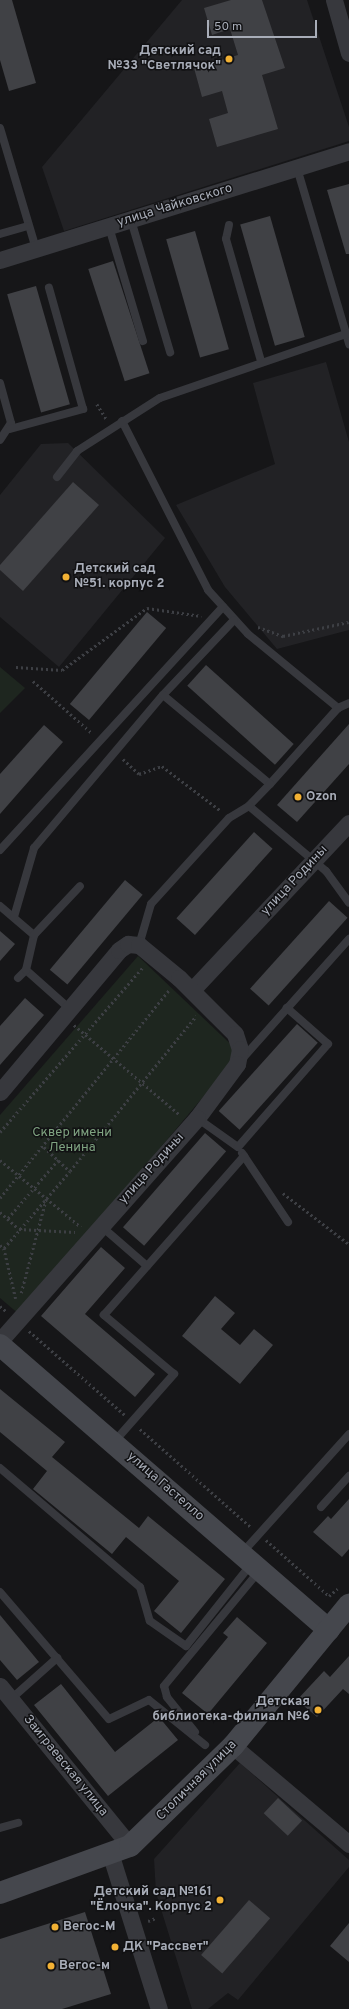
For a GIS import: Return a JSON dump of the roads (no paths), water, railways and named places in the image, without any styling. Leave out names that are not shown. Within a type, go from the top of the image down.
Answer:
[{"type":"street","points":[[334,0],[349,53]]},
{"type":"street","name":"улица Чайковского","points":[[0,260],[110,227],[349,151]]},
{"type":"street","name":"улица Родины","points":[[192,990],[314,862],[349,823]]},
{"type":"street","points":[[0,1092],[119,950],[128,944],[138,945],[179,978],[236,1034],[240,1049],[237,1064]]},
{"type":"street","name":"улица Родины","points":[[1,1346],[18,1321],[91,1232],[194,1121],[237,1064]]},
{"type":"street","name":"улица Гастелло","points":[[1,1346],[329,1630]]},
{"type":"street","name":"Столичная улица","points":[[0,1893],[121,1851],[219,1751],[329,1630],[343,1597]]},
{"type":"street","name":"Заиграевская улица","points":[[0,1686],[121,1851],[158,2009]]},
{"type":"street","points":[[219,1751],[349,1844]]},
{"type":"lane","points":[[0,128],[36,249]]},
{"type":"lane","points":[[297,168],[348,333],[349,344]]},
{"type":"lane","points":[[131,220],[170,352]]},
{"type":"lane","points":[[229,225],[226,239],[261,361]]},
{"type":"lane","points":[[0,234],[28,226]]},
{"type":"lane","points":[[110,227],[143,341]]},
{"type":"lane","points":[[0,440],[10,429],[83,409],[50,288]]},
{"type":"lane","points":[[57,476],[77,451],[112,426],[160,398],[261,361],[348,333]]},
{"type":"lane","points":[[0,383],[10,418],[10,429]]},
{"type":"lane","points":[[122,421],[208,590],[234,620],[338,708]]},
{"type":"lane","points":[[0,850],[223,607]]},
{"type":"lane","points":[[14,917],[34,848],[163,695],[234,620]]},
{"type":"lane","points":[[163,695],[270,784]]},
{"type":"lane","points":[[138,945],[151,904],[229,818],[249,806],[338,708],[349,703]]},
{"type":"lane","points":[[249,806],[326,871],[349,903]]},
{"type":"lane","points":[[18,978],[26,970],[34,935],[80,886]]},
{"type":"lane","points":[[0,906],[34,935]]},
{"type":"lane","points":[[237,1064],[349,939]]},
{"type":"lane","points":[[26,970],[67,1013]]},
{"type":"lane","points":[[238,1147],[328,1044],[287,1008]]},
{"type":"lane","points":[[194,1121],[238,1147],[288,1222]]},
{"type":"lane","points":[[113,1442],[174,1374],[104,1315],[244,1156]]},
{"type":"lane","points":[[91,1232],[148,1266]]},
{"type":"lane","points":[[219,1751],[167,1697],[164,1686],[252,1562],[259,1534],[349,1435]]},
{"type":"lane","points":[[0,1468],[140,1587],[150,1621],[186,1646],[252,1562]]},
{"type":"lane","points":[[321,1507],[349,1476]]},
{"type":"lane","points":[[0,1592],[109,1720],[149,1700],[219,1751]]},
{"type":"lane","points":[[11,1699],[56,1658]]},
{"type":"lane","points":[[0,1828],[18,1823]]},
{"type":"place","name":"Детский сад №33 \"Светлячок\"","points":[[229,59]]},
{"type":"place","name":"Детский сад №51. корпус 2","points":[[66,577]]},
{"type":"place","name":"Ozon","points":[[298,797]]},
{"type":"place","name":"Детская библиотека-филиал №6","points":[[318,1710]]},
{"type":"place","name":"Детский сад №161 \"Ёлочка\". Корпус 2","points":[[220,1900]]},
{"type":"place","name":"Вегос-М","points":[[55,1927]]},
{"type":"place","name":"ДК \"Рассвет\"","points":[[115,1947]]},
{"type":"place","name":"Вегос-м","points":[[51,1966]]},
{"type":"park label","name":"Сквер имени Ленина","points":[[72,1142]]}]
